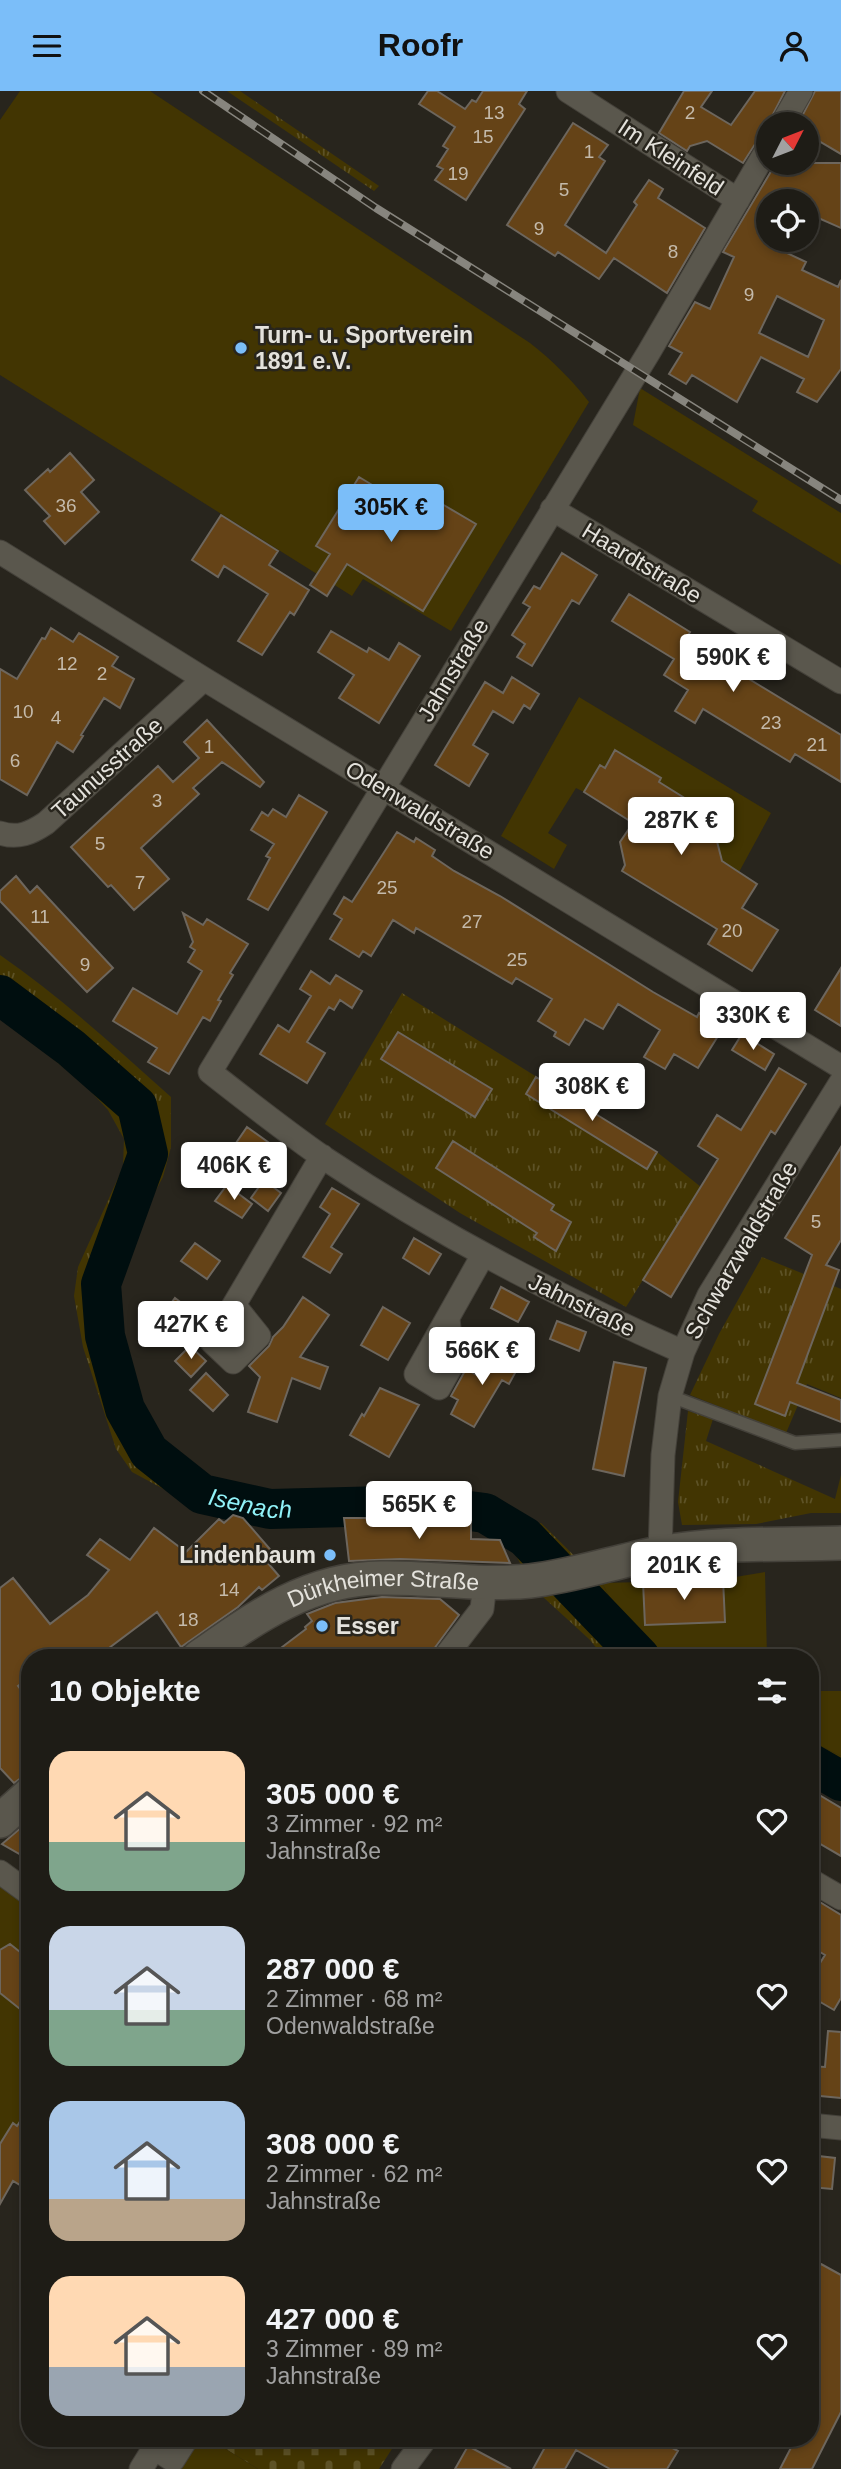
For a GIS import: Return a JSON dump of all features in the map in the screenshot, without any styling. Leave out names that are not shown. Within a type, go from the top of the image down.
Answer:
[{"type":"main road","name":"Dürkheimer Straße","points":[[211,1649],[281,1603],[322,1586],[379,1577],[485,1583],[531,1581],[660,1553],[737,1543],[841,1543]]},
{"type":"main road","points":[[0,1821],[21,1802]]},
{"type":"street","name":"Im Kleinfeld","points":[[568,91],[738,200]]},
{"type":"street","points":[[789,112],[801,91]]},
{"type":"street","name":"Jahnstraße","points":[[683,1352],[555,1293],[402,1208],[322,1156],[210,1072],[649,352],[756,169]]},
{"type":"street","name":"Haardtstraße","points":[[552,509],[841,682]]},
{"type":"street","name":"Odenwaldstraße","points":[[0,552],[204,680],[841,1067]]},
{"type":"street","name":"Taunusstraße","points":[[0,833],[29,835],[46,823],[204,680]]},
{"type":"street","name":"Schwarzwaldstraße","points":[[660,1553],[663,1455],[670,1395],[683,1352],[709,1295],[841,1082]]},
{"type":"street","points":[[234,1305],[322,1156]]},
{"type":"street","points":[[448,1319],[483,1255]]},
{"type":"street","points":[[450,1649],[482,1609],[485,1583]]},
{"type":"street","points":[[0,1872],[21,1887]]},
{"type":"street","points":[[819,1885],[841,1898]]},
{"type":"street","points":[[819,2126],[841,2128]]},
{"type":"street","points":[[141,2469],[155,2447]]},
{"type":"street","points":[[161,2447],[173,2460],[181,2447]]},
{"type":"street","points":[[403,2469],[419,2447]]},
{"type":"lane","points":[[670,1395],[795,1443],[841,1440]]},
{"type":"green space","name":"Turn- u. Sportverein 1891 e.V.","points":[[20,91],[150,91],[530,343],[561,371],[589,402],[451,631],[363,579],[352,596],[0,375],[0,120]]},
{"type":"green space","points":[[227,91],[240,91],[379,186],[374,191]]},
{"type":"green space","points":[[640,388],[841,513],[841,565],[752,511],[758,501],[633,425]]},
{"type":"green space","points":[[579,697],[771,813],[739,872],[722,861],[709,809],[703,809],[659,782],[661,778],[616,750],[605,768],[600,765],[584,792],[576,788],[548,833],[567,845],[554,869],[501,836]]},
{"type":"green space","points":[[0,955],[66,1005],[171,1097],[171,1147],[163,1177],[140,1220],[110,1292],[120,1346],[143,1421],[163,1459],[210,1486],[318,1497],[390,1494],[474,1497],[519,1515],[533,1526],[541,1523],[602,1583],[612,1602],[654,1649],[597,1649],[543,1597],[506,1536],[471,1515],[251,1518],[184,1500],[132,1472],[116,1449],[83,1347],[74,1296],[78,1267],[123,1167],[124,1139],[108,1110],[85,1085],[0,1016]]},
{"type":"green space","points":[[402,993],[657,1152],[701,1187],[626,1307],[460,1213],[325,1124]]},
{"type":"green space","points":[[762,1257],[841,1289],[841,1398],[807,1384],[786,1433],[690,1395],[719,1334]]},
{"type":"green space","points":[[688,1411],[713,1419],[706,1441],[835,1499],[841,1475],[841,1513],[811,1513],[756,1524],[682,1525],[678,1502]]},
{"type":"green space","points":[[765,1572],[767,1649],[654,1649],[612,1602],[602,1583],[643,1582],[725,1621],[723,1579]]},
{"type":"green space","points":[[819,1691],[841,1691],[841,1756],[819,1745]]},
{"type":"green space","points":[[819,1745],[841,1756],[841,1797],[819,1788]]},
{"type":"green space","points":[[0,1886],[21,1901],[21,2160],[0,2178]]},
{"type":"green space","points":[[194,2447],[223,2447],[258,2469],[181,2469]]},
{"type":"green space","points":[[223,2447],[393,2447],[379,2469],[258,2469]]},
{"type":"building","points":[[428,91],[437,91],[465,109],[472,100],[476,102],[483,91],[527,91],[519,104],[525,109],[466,200],[435,180],[443,169],[437,166],[448,149],[443,146],[455,127],[419,104]]},
{"type":"building","points":[[684,91],[712,91],[701,107],[731,125],[755,91],[785,91],[774,112],[756,112],[756,143],[743,163],[707,141],[690,146],[687,151],[659,133]]},
{"type":"building","points":[[815,91],[841,91],[841,154],[819,141],[819,112],[804,112]]},
{"type":"building","points":[[573,123],[608,145],[599,157],[605,161],[565,225],[606,253],[637,205],[634,202],[649,180],[663,189],[658,198],[705,228],[667,293],[614,258],[599,279],[558,252],[555,256],[507,225]]},
{"type":"building","points":[[819,163],[841,163],[841,228],[819,218],[819,189],[761,189],[769,175],[819,175]]},
{"type":"building","points":[[756,197],[756,252],[785,252],[806,262],[802,270],[838,287],[841,280],[841,369],[817,402],[797,392],[804,379],[761,357],[737,402],[692,375],[686,384],[669,374],[682,353],[669,346],[695,302],[710,309],[734,257],[723,252]],"holes":[[[777,296],[824,320],[808,357],[759,333]]]},
{"type":"building","points":[[70,453],[94,480],[81,492],[99,512],[65,544],[44,521],[50,516],[25,490]]},
{"type":"building","points":[[359,477],[432,521],[442,504],[476,524],[423,611],[347,564],[327,596],[310,585],[330,554],[316,546]]},
{"type":"building","points":[[221,515],[278,551],[269,565],[309,590],[294,615],[290,612],[262,655],[238,641],[268,594],[224,566],[218,577],[192,560]]},
{"type":"building","points":[[562,553],[597,575],[579,604],[572,600],[532,666],[517,657],[525,644],[512,635],[530,607],[523,603],[534,586],[540,589]]},
{"type":"building","points":[[629,594],[690,632],[685,640],[841,735],[841,782],[795,754],[790,762],[703,709],[695,723],[675,711],[688,690],[664,675],[674,659],[612,621]]},
{"type":"building","points":[[51,628],[73,642],[79,633],[118,657],[112,666],[134,679],[120,708],[104,698],[73,752],[57,742],[27,795],[0,779],[0,669],[17,679]]},
{"type":"building","points":[[331,631],[367,652],[369,648],[389,660],[399,643],[420,656],[379,723],[339,698],[354,675],[318,652]]},
{"type":"building","points":[[512,677],[539,694],[530,709],[524,705],[513,723],[493,711],[473,745],[488,754],[469,786],[435,765],[485,682],[503,693]]},
{"type":"building","points":[[207,720],[264,782],[260,787],[222,762],[193,788],[199,794],[141,848],[169,879],[134,910],[111,885],[108,887],[71,847],[158,766],[173,782],[199,758],[184,742]]},
{"type":"building","points":[[615,750],[661,778],[659,782],[710,814],[722,861],[757,884],[742,908],[778,930],[752,971],[708,944],[717,929],[622,871],[625,865],[620,842],[633,823],[584,792],[600,765],[605,768]]},
{"type":"building","points":[[299,795],[327,812],[268,910],[248,899],[270,858],[266,856],[274,844],[251,830],[262,812],[268,816],[273,809],[286,817]]},
{"type":"building","points":[[397,832],[414,842],[416,838],[435,850],[432,856],[454,871],[500,896],[653,992],[697,1017],[699,1013],[723,1028],[698,1068],[674,1054],[665,1069],[644,1057],[660,1030],[618,1004],[603,1029],[585,1019],[569,1045],[554,1036],[556,1032],[538,1021],[552,999],[516,978],[512,984],[416,928],[414,933],[393,920],[371,956],[363,951],[359,957],[330,939],[342,919],[334,914],[344,897],[352,902]]},
{"type":"building","points":[[16,876],[30,893],[37,886],[113,968],[87,992],[0,901],[0,891]]},
{"type":"building","points":[[183,913],[203,925],[207,919],[248,944],[230,973],[233,975],[218,1000],[221,1001],[210,1021],[203,1017],[169,1074],[148,1062],[157,1048],[113,1021],[133,988],[177,1014],[202,971],[188,962],[195,950],[190,947],[193,942]]},
{"type":"building","points":[[841,968],[841,1026],[815,1010]]},
{"type":"building","points":[[311,971],[330,984],[336,975],[362,991],[352,1008],[340,1000],[334,1010],[329,1007],[307,1042],[325,1053],[307,1083],[260,1054],[278,1025],[289,1032],[311,996],[300,989]]},
{"type":"building","points":[[398,1032],[492,1089],[475,1117],[381,1059]]},
{"type":"building","points":[[742,1034],[774,1054],[765,1070],[732,1050]]},
{"type":"building","points":[[779,1068],[806,1084],[775,1134],[771,1131],[671,1297],[643,1280],[718,1159],[698,1146],[717,1115],[741,1130]]},
{"type":"building","points":[[536,1077],[657,1152],[647,1169],[526,1094]]},
{"type":"building","points":[[247,1127],[272,1145],[259,1164],[234,1146]]},
{"type":"building","points":[[453,1141],[554,1205],[551,1210],[571,1222],[556,1251],[534,1237],[537,1233],[436,1168]]},
{"type":"building","points":[[841,1147],[841,1240],[826,1265],[839,1270],[797,1383],[841,1400],[841,1422],[790,1402],[785,1416],[755,1404],[812,1255],[785,1238]]},
{"type":"building","points":[[264,1180],[281,1193],[268,1211],[251,1198]]},
{"type":"building","points":[[227,1185],[252,1204],[242,1218],[215,1201]]},
{"type":"building","points":[[332,1188],[359,1204],[331,1247],[342,1254],[330,1273],[303,1257],[330,1214],[320,1207]]},
{"type":"building","points":[[414,1238],[441,1254],[429,1274],[403,1258]]},
{"type":"building","points":[[195,1243],[220,1261],[207,1279],[181,1261]]},
{"type":"building","points":[[501,1287],[529,1302],[518,1322],[491,1308]]},
{"type":"building","points":[[303,1297],[329,1315],[300,1357],[328,1367],[320,1389],[292,1378],[277,1422],[248,1412],[260,1377],[249,1366],[269,1346]]},
{"type":"building","points":[[175,1298],[200,1317],[186,1335],[161,1317]]},
{"type":"building","points":[[383,1307],[410,1323],[388,1360],[361,1345]]},
{"type":"building","points":[[557,1321],[586,1332],[579,1351],[550,1339]]},
{"type":"building","points":[[190,1346],[206,1361],[191,1377],[175,1361]]},
{"type":"building","points":[[494,1349],[520,1364],[509,1384],[502,1380],[474,1427],[451,1414],[458,1400],[451,1396],[466,1369],[478,1376]]},
{"type":"building","points":[[614,1362],[646,1368],[624,1476],[593,1469]]},
{"type":"building","points":[[206,1373],[228,1395],[213,1411],[190,1390]]},
{"type":"building","points":[[380,1388],[419,1405],[389,1457],[350,1435]]},
{"type":"building","points":[[233,1515],[243,1518],[275,1555],[267,1562],[279,1576],[262,1590],[259,1587],[238,1607],[181,1647],[157,1612],[108,1649],[21,1649],[21,1684],[18,1686],[21,1690],[21,1778],[14,1783],[0,1768],[0,1588],[13,1578],[50,1624],[88,1595],[109,1570],[87,1555],[100,1539],[130,1560],[154,1528],[186,1552],[219,1519],[224,1523]]},
{"type":"building","points":[[344,1518],[471,1521],[471,1539],[500,1540],[510,1563],[400,1559],[349,1561]]},
{"type":"building","points":[[723,1579],[725,1622],[645,1625],[643,1582]]},
{"type":"building","points":[[382,1597],[440,1599],[459,1615],[434,1649],[280,1649],[306,1629],[312,1621],[307,1614],[335,1603]]},
{"type":"building","points":[[819,1795],[841,1808],[841,1856],[819,1843]]},
{"type":"building","points":[[21,1828],[21,1855],[2,1844]]},
{"type":"building","points":[[819,1902],[841,1915],[841,1998],[834,2010],[819,2001],[819,1965],[825,1955],[819,1951]]},
{"type":"building","points":[[10,1944],[21,1953],[21,2010],[0,1993],[0,1950]]},
{"type":"building","points":[[828,2031],[841,2032],[841,2098],[819,2096],[819,2067],[825,2067]]},
{"type":"building","points":[[21,2120],[21,2186],[13,2181],[0,2204],[0,2144],[13,2123],[17,2126]]},
{"type":"building","points":[[819,2156],[835,2158],[832,2189],[819,2188]]},
{"type":"building","points":[[821,2264],[841,2275],[841,2412],[812,2469],[780,2469],[791,2447],[819,2447]]},
{"type":"building","points":[[470,2447],[511,2469],[455,2469]]},
{"type":"building","points":[[545,2447],[671,2447],[678,2451],[667,2469],[610,2469],[576,2450],[565,2469],[533,2469]]},
{"type":"waterway","name":"Isenach","points":[[0,995],[71,1048],[137,1106],[148,1154],[101,1284],[105,1336],[125,1409],[149,1452],[202,1494],[270,1509],[423,1505],[485,1513],[525,1537],[632,1649]]},
{"type":"waterway","name":"Isenach","points":[[819,1768],[841,1781]]},
{"type":"railway","points":[[203,91],[376,208],[841,500]]},
{"type":"place","name":"Turn- u. Sportverein 1891 e.V.","points":[[241,348]]},
{"type":"place","name":"Lindenbaum","points":[[330,1555]]},
{"type":"place","name":"Esser","points":[[322,1626]]}]
